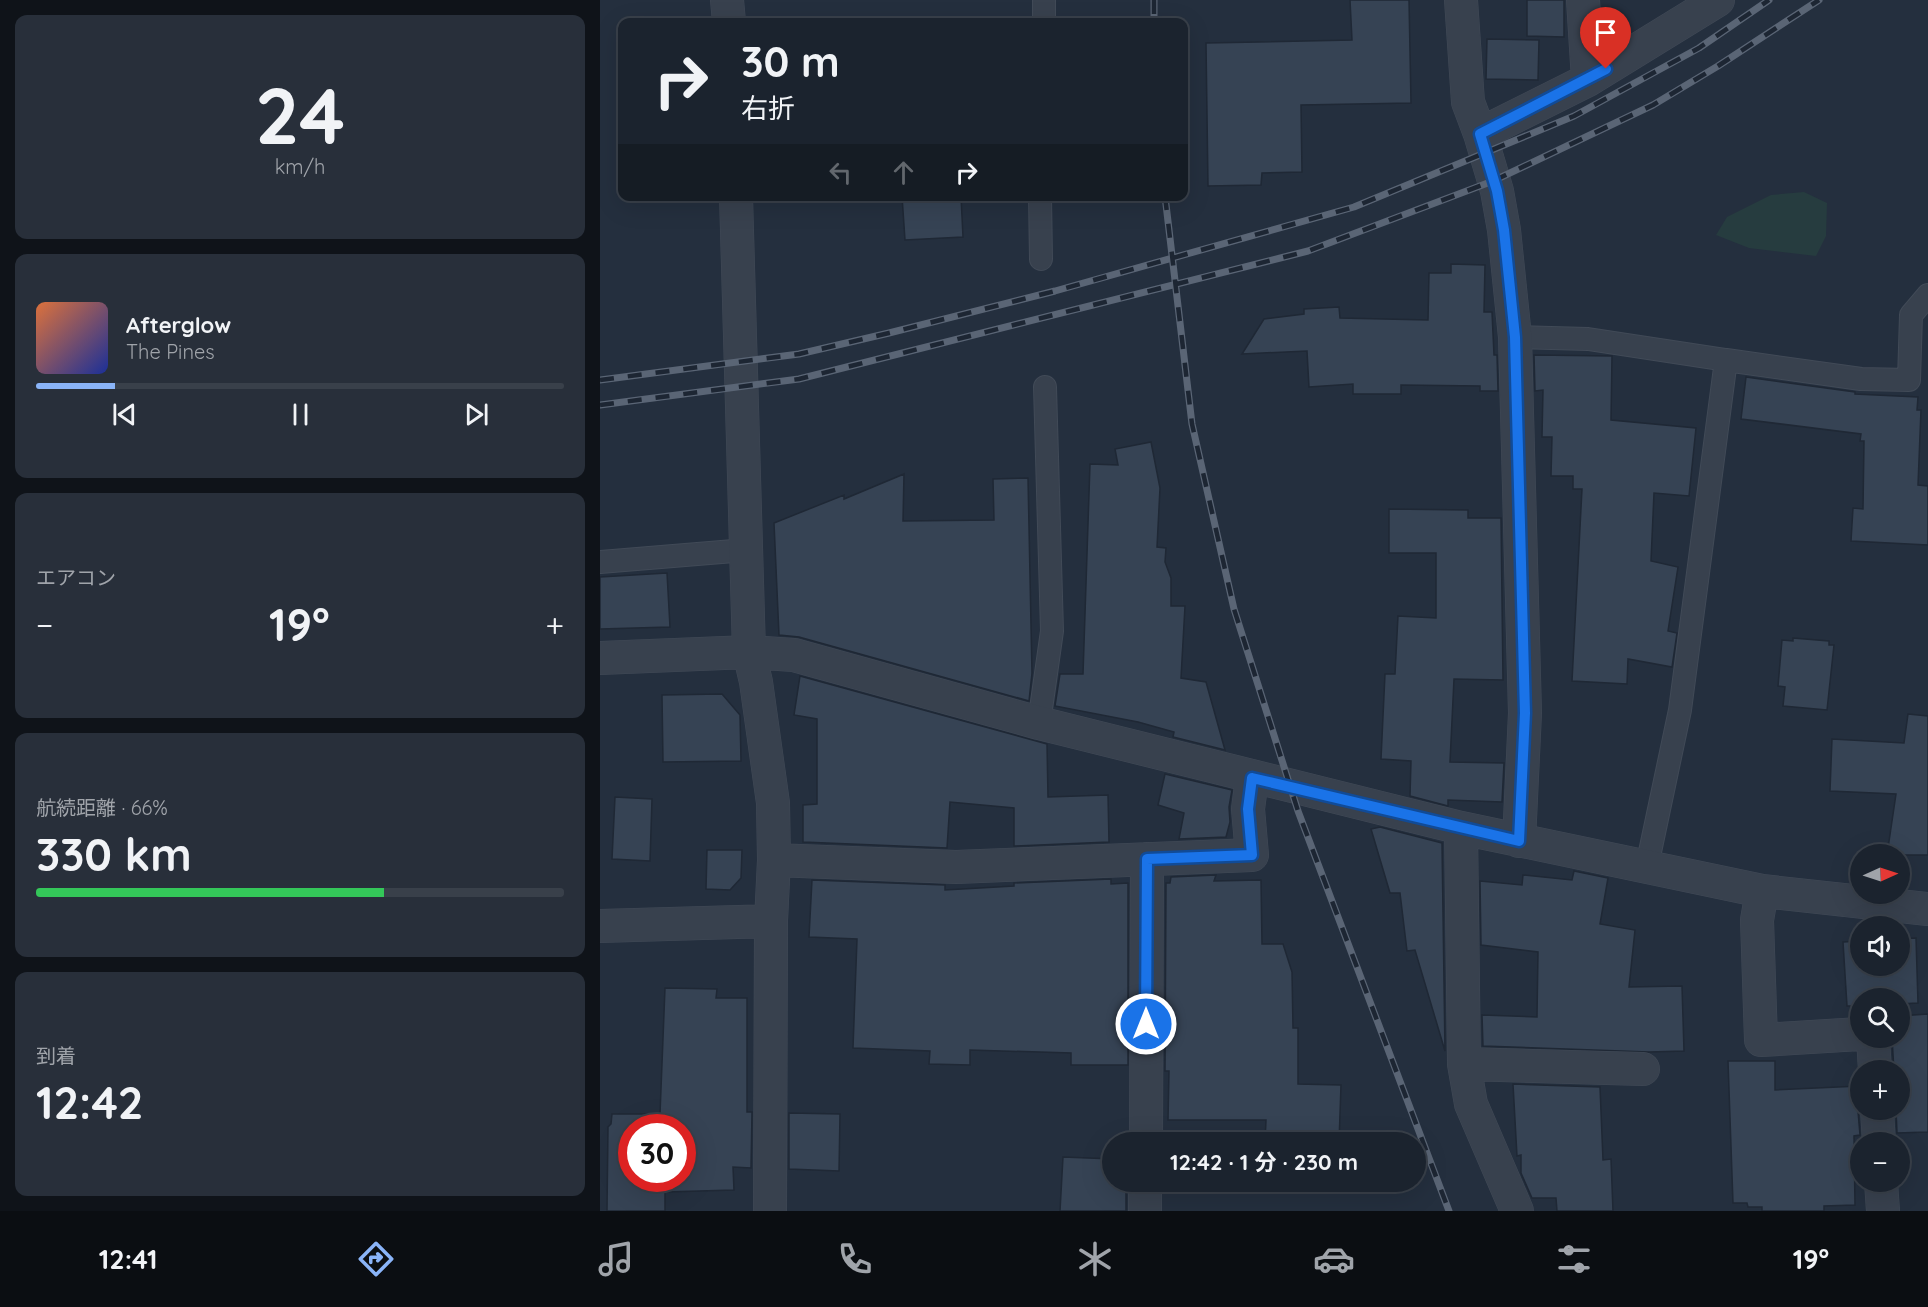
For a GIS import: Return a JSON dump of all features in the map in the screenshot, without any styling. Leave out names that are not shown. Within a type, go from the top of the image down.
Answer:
[{"type":"street","points":[[727,0],[729,18]]},
{"type":"street","points":[[1461,0],[1468,102],[1497,191],[1504,230],[1515,337],[1525,713],[1519,841]]},
{"type":"street","points":[[1583,0],[1588,80]]},
{"type":"street","points":[[1480,134],[1588,80],[1718,0]]},
{"type":"street","points":[[736,201],[749,652],[756,682],[773,803],[770,1211]]},
{"type":"street","points":[[600,658],[749,652],[794,655],[1039,723],[1252,778],[1519,841],[1762,891],[1928,909]]},
{"type":"street","points":[[774,860],[956,867],[1252,855],[1248,809],[1252,778]]},
{"type":"street","points":[[1461,828],[1464,1064],[1471,1104],[1517,1211]]},
{"type":"street","points":[[1146,1132],[1147,859]]},
{"type":"street","points":[[1762,891],[1757,920],[1761,1040],[1850,1035]]},
{"type":"street","points":[[600,926],[771,921]]},
{"type":"street","points":[[1464,1064],[1643,1070]]},
{"type":"street","points":[[1145,1192],[1145,1211]]},
{"type":"street","points":[[1882,1192],[1883,1211]]},
{"type":"lane","points":[[1044,0],[1044,18]]},
{"type":"lane","points":[[1040,201],[1041,259]]},
{"type":"lane","points":[[1515,337],[1588,339],[1861,379],[1909,380],[1911,315],[1928,295]]},
{"type":"lane","points":[[1647,866],[1680,710],[1726,360]]},
{"type":"lane","points":[[1039,723],[1052,631],[1045,387]]},
{"type":"lane","points":[[607,561],[746,550]]},
{"type":"green space","points":[[1804,192],[1827,203],[1826,236],[1816,256],[1749,248],[1716,235],[1727,217],[1771,195]]},
{"type":"building","points":[[1350,0],[1409,0],[1411,103],[1301,105],[1302,172],[1262,173],[1261,185],[1208,186],[1206,43],[1352,40]]},
{"type":"building","points":[[1527,0],[1564,0],[1564,37],[1527,36]]},
{"type":"building","points":[[1487,39],[1539,40],[1538,80],[1486,79]]},
{"type":"building","points":[[902,201],[961,201],[963,237],[905,240]]},
{"type":"building","points":[[1451,264],[1485,265],[1484,312],[1492,312],[1498,391],[1480,391],[1480,386],[1401,385],[1401,394],[1353,394],[1353,384],[1309,387],[1307,351],[1242,354],[1264,319],[1304,314],[1304,309],[1339,307],[1340,318],[1428,320],[1429,273],[1451,273]]},
{"type":"building","points":[[1534,355],[1612,356],[1611,420],[1696,428],[1689,496],[1654,493],[1651,561],[1678,567],[1668,631],[1677,633],[1672,667],[1628,659],[1627,684],[1572,681],[1582,489],[1573,489],[1573,476],[1551,476],[1552,437],[1542,437],[1543,390],[1535,391]]},
{"type":"building","points":[[1746,377],[1855,392],[1855,394],[1918,397],[1917,410],[1921,410],[1918,485],[1928,486],[1928,545],[1851,541],[1853,508],[1863,509],[1864,441],[1860,441],[1861,434],[1741,419]]},
{"type":"building","points":[[1151,442],[1160,488],[1157,547],[1166,548],[1165,562],[1171,578],[1171,606],[1185,606],[1181,678],[1206,682],[1225,750],[1173,737],[1174,732],[1138,722],[1055,706],[1060,674],[1083,674],[1090,464],[1118,465],[1115,449]]},
{"type":"building","points":[[904,474],[903,521],[994,520],[993,479],[1028,478],[1032,673],[1029,701],[799,637],[779,635],[774,523],[844,495],[844,499]]},
{"type":"building","points":[[1389,509],[1468,510],[1468,518],[1501,518],[1503,680],[1454,679],[1450,762],[1504,763],[1502,802],[1448,800],[1448,806],[1410,796],[1411,761],[1381,759],[1385,674],[1395,674],[1398,616],[1436,618],[1436,553],[1389,553]]},
{"type":"building","points":[[667,573],[670,627],[600,629],[600,577]]},
{"type":"building","points":[[1793,638],[1829,641],[1829,645],[1834,645],[1827,710],[1783,706],[1785,687],[1778,686],[1782,640],[1793,641]]},
{"type":"building","points":[[800,676],[1047,744],[1048,797],[1108,795],[1109,842],[1014,846],[1014,808],[950,802],[947,848],[803,842],[803,805],[817,804],[817,719],[794,715]]},
{"type":"building","points":[[722,694],[740,715],[741,761],[663,762],[662,695]]},
{"type":"building","points":[[1908,714],[1928,716],[1928,855],[1910,855],[1910,844],[1889,844],[1896,794],[1830,791],[1832,739],[1904,743]]},
{"type":"building","points":[[1165,774],[1232,790],[1229,807],[1230,822],[1226,837],[1179,839],[1184,813],[1158,805]]},
{"type":"building","points":[[615,797],[652,799],[650,861],[612,859]]},
{"type":"building","points":[[1380,827],[1442,843],[1445,1051],[1415,950],[1407,951],[1400,893],[1390,893],[1371,829]]},
{"type":"building","points":[[707,850],[742,850],[741,878],[730,890],[706,889]]},
{"type":"building","points":[[1574,871],[1608,878],[1600,924],[1635,930],[1629,987],[1682,986],[1684,1051],[1649,1052],[1483,1046],[1482,1015],[1537,1017],[1538,952],[1481,945],[1480,881],[1522,885],[1523,875],[1572,880]]},
{"type":"building","points":[[1216,875],[1214,881],[1261,880],[1262,944],[1283,944],[1292,972],[1293,1028],[1298,1028],[1298,1084],[1341,1085],[1339,1132],[1265,1132],[1266,1120],[1168,1120],[1169,1071],[1165,1071],[1166,883],[1170,883],[1171,877]]},
{"type":"building","points":[[1111,879],[1111,884],[1128,883],[1128,1065],[1071,1065],[1071,1053],[970,1050],[970,1065],[929,1064],[930,1051],[853,1048],[857,939],[809,937],[812,880],[945,885],[945,890],[1014,886],[1014,883]]},
{"type":"building","points":[[1910,938],[1916,938],[1918,1003],[1910,1003],[1910,988],[1850,988],[1850,1006],[1847,1006],[1843,942],[1850,942],[1850,976],[1910,976]]},
{"type":"building","points":[[665,988],[717,989],[716,998],[747,998],[747,1112],[752,1112],[751,1168],[733,1167],[734,1190],[696,1191],[696,1114],[660,1114]]},
{"type":"building","points":[[1928,1014],[1928,1132],[1897,1132],[1896,1120],[1910,1120],[1910,1060],[1893,1060],[1893,1048],[1910,1048],[1910,1015]]},
{"type":"building","points":[[1728,1061],[1775,1061],[1775,1090],[1850,1086],[1850,1120],[1859,1120],[1860,1132],[1850,1132],[1850,1192],[1855,1192],[1855,1205],[1824,1206],[1824,1211],[1762,1211],[1762,1207],[1748,1207],[1747,1203],[1733,1203]]},
{"type":"building","points":[[1513,1084],[1600,1087],[1603,1160],[1611,1159],[1613,1211],[1557,1211],[1556,1198],[1532,1198],[1521,1173],[1521,1155],[1517,1156]]},
{"type":"building","points":[[789,1113],[840,1114],[839,1171],[789,1169]]},
{"type":"building","points":[[612,1114],[618,1114],[618,1192],[665,1192],[665,1211],[607,1211],[608,1127],[611,1124]]},
{"type":"building","points":[[1063,1157],[1102,1159],[1102,1192],[1126,1192],[1126,1211],[1060,1211]]},
{"type":"railway","points":[[1154,0],[1154,18]]},
{"type":"railway","points":[[600,380],[799,354],[1055,291],[1354,207],[1574,116],[1699,48],[1769,0]]},
{"type":"railway","points":[[600,405],[799,379],[1308,251],[1493,181],[1653,105],[1819,0]]},
{"type":"railway","points":[[1166,201],[1192,424],[1234,609],[1298,811],[1449,1211]]},
{"type":"route","points":[[1146,1024],[1147,859],[1252,855],[1248,809],[1252,778],[1519,841],[1525,713],[1515,337],[1504,230],[1497,191],[1480,134],[1606,69]]}]
